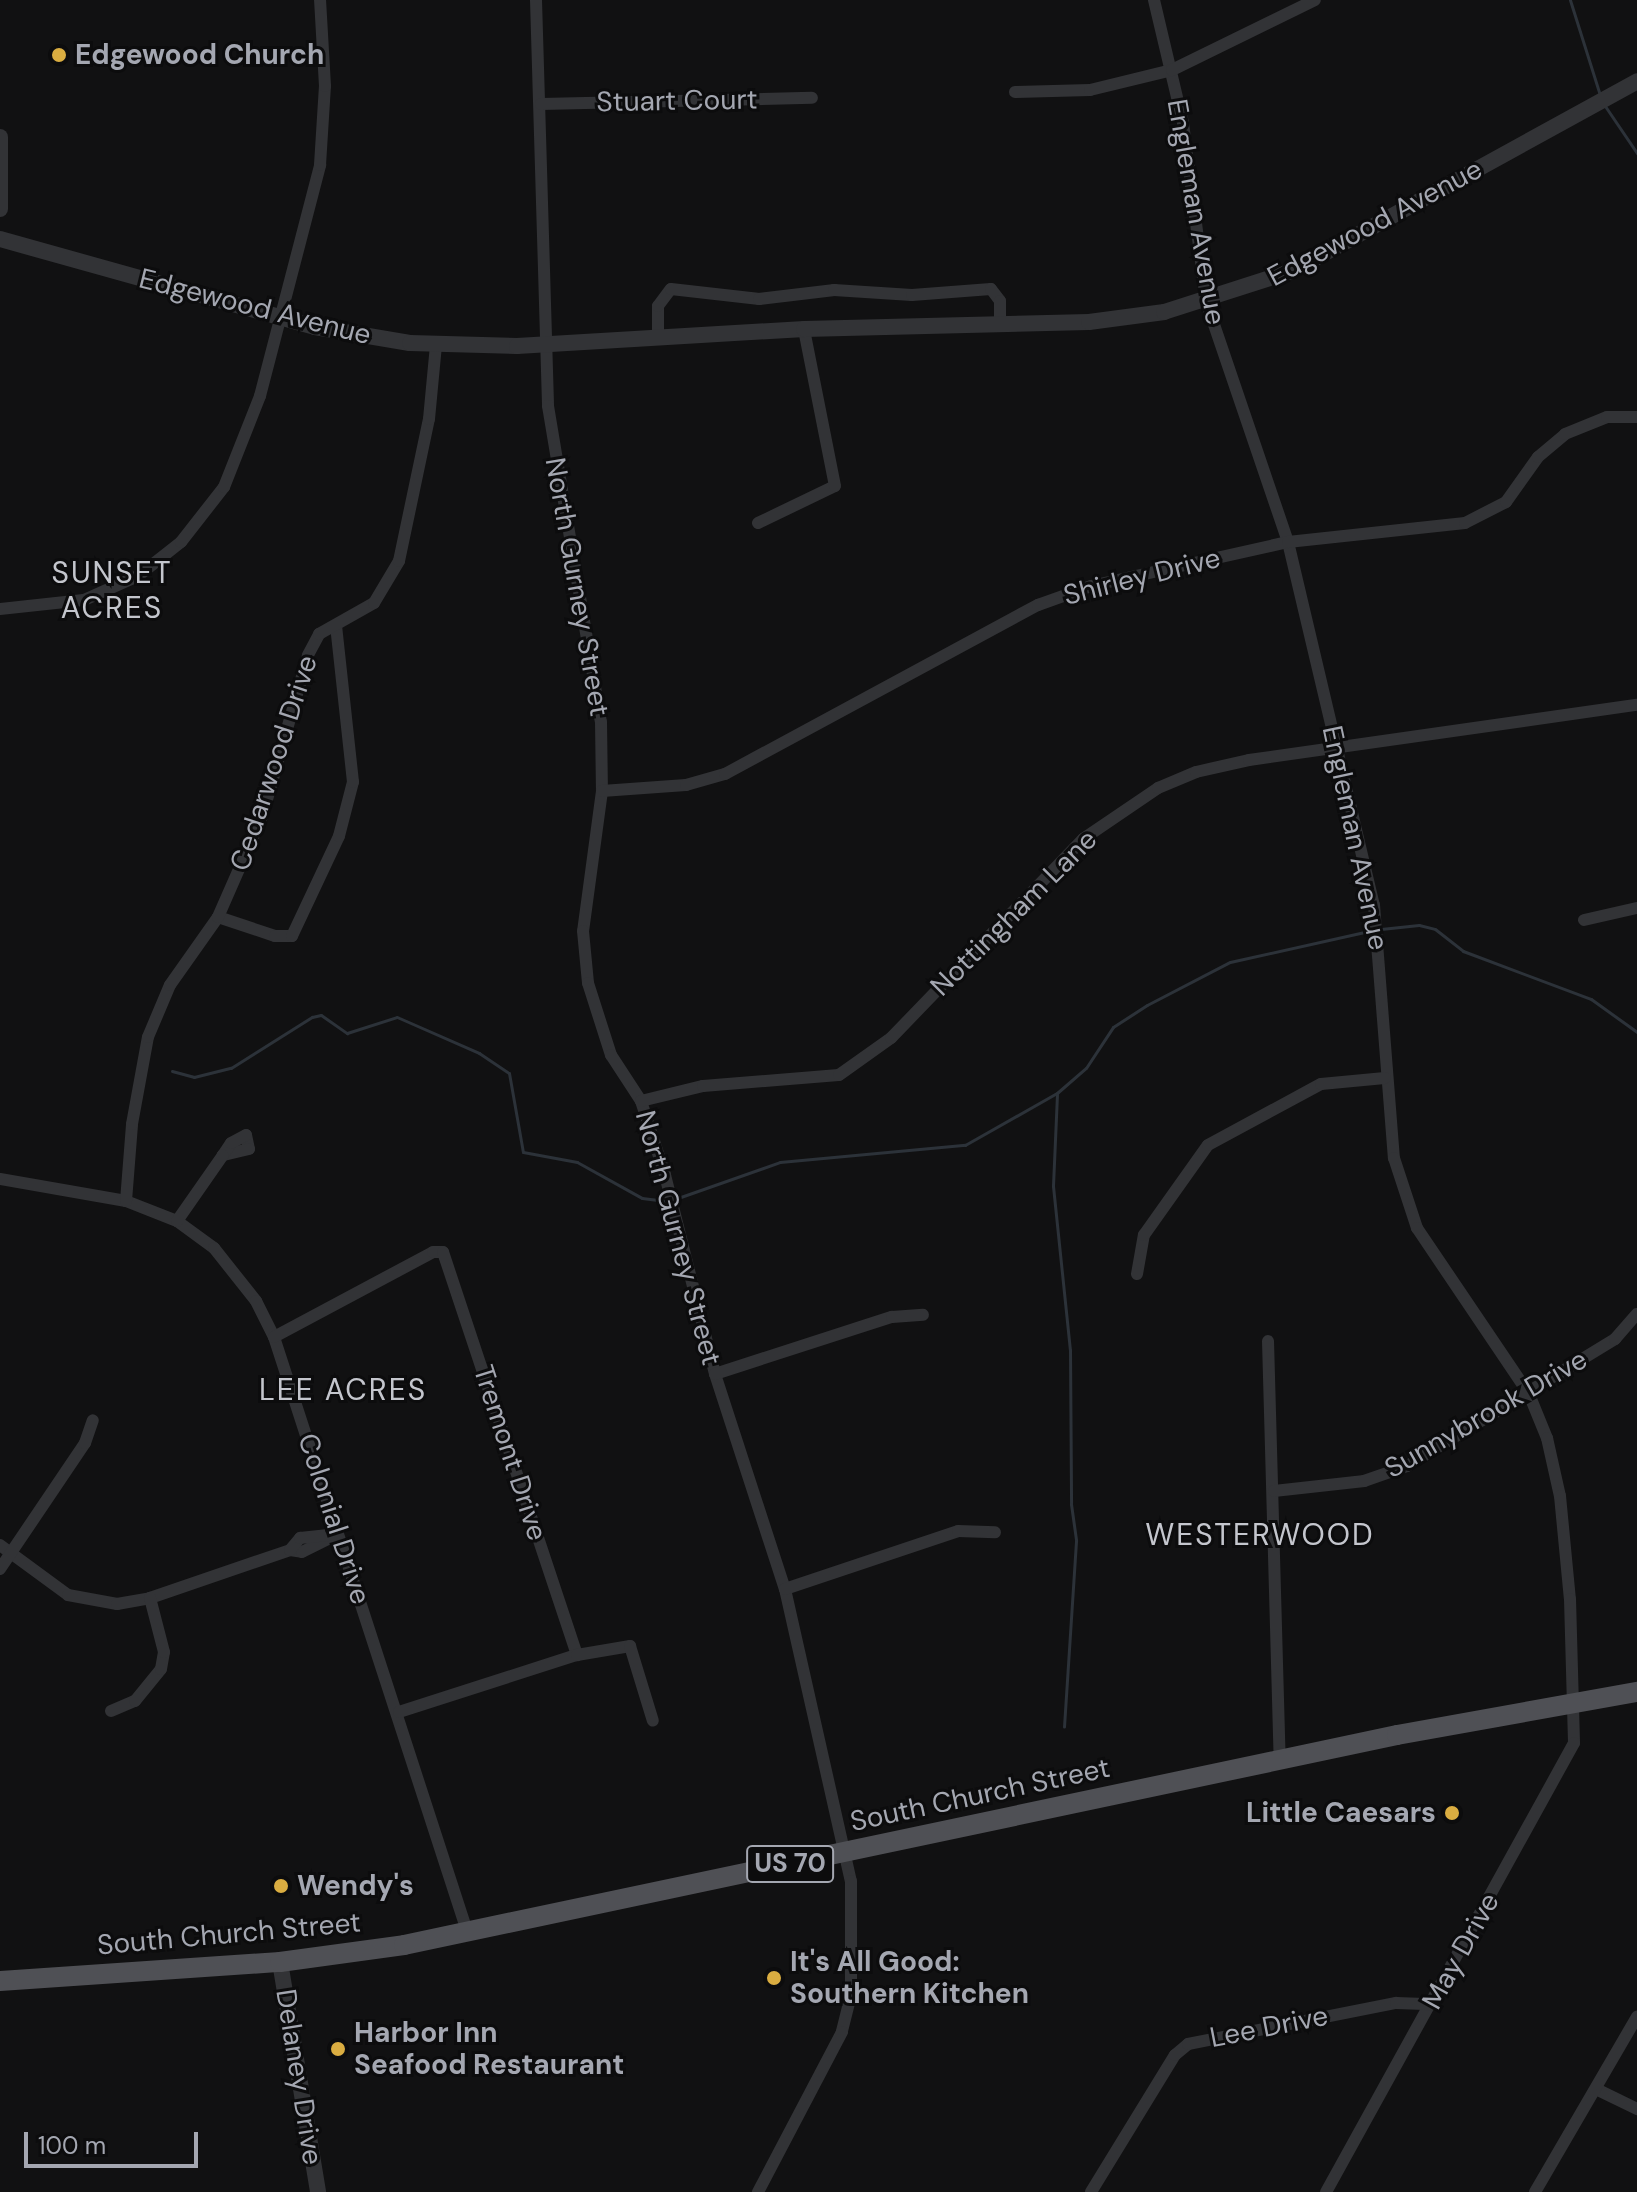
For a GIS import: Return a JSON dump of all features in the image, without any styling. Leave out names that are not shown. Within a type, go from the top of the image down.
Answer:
[{"type":"main road","name":"South Church Street","points":[[0,1981],[280,1962],[467,1931],[1280,1760],[1637,1692]]},
{"type":"street","points":[[0,609],[84,600],[138,576],[181,542],[215,502],[245,441],[320,165],[325,86],[320,0]]},
{"type":"street","name":"North Gurney Street","points":[[536,0],[545,344],[551,441],[601,722],[602,791],[584,907],[584,957],[611,1055],[641,1101],[715,1374],[785,1589],[847,1852],[848,2010],[808,2101],[758,2192]]},
{"type":"street","name":"Engleman Avenue","points":[[1154,0],[1172,70],[1206,301],[1288,542],[1376,920],[1385,1078],[1394,1158],[1417,1228],[1529,1394],[1547,1438],[1560,1496],[1574,1703]]},
{"type":"street","points":[[1015,92],[1090,90],[1172,70],[1315,0]]},
{"type":"street","name":"Edgewood Avenue","points":[[0,239],[341,333],[436,345],[545,344],[804,329],[1000,325],[1139,316],[1206,301],[1322,257],[1637,81]]},
{"type":"street","name":"Stuart Court","points":[[541,104],[812,98]]},
{"type":"street","points":[[0,137],[0,209]]},
{"type":"street","points":[[658,337],[658,306],[671,289],[759,299],[834,290],[912,295],[991,289],[1000,301],[1000,325]]},
{"type":"street","points":[[758,523],[835,486],[804,329]]},
{"type":"street","name":"Cedarwood Drive","points":[[126,1201],[132,1124],[148,1037],[170,985],[218,917],[262,817],[308,655],[319,634],[374,603],[399,561],[429,419],[436,345]]},
{"type":"street","name":"Shirley Drive","points":[[602,791],[686,785],[725,774],[1066,594],[1288,542],[1465,523],[1506,502],[1538,457],[1565,434],[1607,417],[1637,417]]},
{"type":"street","points":[[218,917],[275,936],[292,936],[339,836],[353,782],[336,626]]},
{"type":"street","name":"Nottingham Lane","points":[[641,1101],[703,1086],[839,1075],[891,1038],[1044,877],[1119,811],[1196,772],[1338,747],[1637,705]]},
{"type":"street","points":[[1584,920],[1637,908]]},
{"type":"street","points":[[1137,1274],[1144,1235],[1208,1145],[1321,1084],[1385,1078]]},
{"type":"street","points":[[177,1221],[223,1155]]},
{"type":"street","name":"Colonial Drive","points":[[0,1179],[126,1201],[177,1221],[236,1272],[274,1337],[399,1712],[467,1931]]},
{"type":"street","name":"Tremont Drive","points":[[274,1337],[433,1252],[443,1252],[577,1655]]},
{"type":"street","name":"Sunnybrook Drive","points":[[1274,1491],[1364,1481],[1407,1466],[1615,1339],[1637,1314]]},
{"type":"street","points":[[715,1374],[892,1317],[923,1315]]},
{"type":"street","points":[[1268,1341],[1280,1760]]},
{"type":"street","points":[[0,1569],[85,1443],[93,1420]]},
{"type":"street","points":[[785,1589],[958,1531],[995,1532]]},
{"type":"street","points":[[0,1545],[68,1595],[117,1604],[150,1598],[290,1550],[302,1552],[338,1534]]},
{"type":"street","points":[[111,1711],[135,1701],[161,1669],[164,1652],[150,1598]]},
{"type":"street","points":[[399,1712],[577,1655],[630,1646],[653,1721]]},
{"type":"street","name":"May Drive","points":[[1326,2192],[1559,1776],[1574,1743],[1574,1703]]},
{"type":"street","name":"Delaney Drive","points":[[280,1962],[318,2192]]},
{"type":"street","name":"Lee Drive","points":[[1091,2192],[1175,2055],[1188,2044],[1396,2003],[1432,2004]]},
{"type":"street","points":[[1535,2192],[1637,2017]]},
{"type":"street","points":[[1596,2089],[1637,2109]]},
{"type":"waterway","points":[[1570,0],[1600,95]]},
{"type":"waterway","points":[[1605,106],[1637,153]]},
{"type":"waterway","points":[[1381,929],[1419,925],[1435,929],[1463,951],[1591,999],[1637,1032]]},
{"type":"waterway","points":[[675,1199],[780,1162],[965,1145],[1057,1093],[1086,1068],[1113,1027],[1147,1005],[1230,962],[1373,930]]},
{"type":"waterway","points":[[172,1071],[194,1077],[231,1068],[312,1017],[321,1015],[347,1033],[397,1017],[479,1053],[509,1073],[523,1152],[577,1162],[642,1198],[668,1201]]},
{"type":"waterway","points":[[1057,1094],[1053,1186],[1070,1350],[1071,1504],[1076,1541],[1064,1727]]},
{"type":"place","name":"Edgewood Church","points":[[59,55]]},
{"type":"place","name":"Little Caesars","points":[[1452,1813]]},
{"type":"place","name":"Wendy's","points":[[281,1886]]},
{"type":"place","name":"It's All Good: Southern Kitchen","points":[[774,1978]]},
{"type":"place","name":"Harbor Inn Seafood Restaurant","points":[[338,2049]]},
{"type":"district","name":"SUNSET ACRES","points":[[112,590]]},
{"type":"district","name":"LEE ACRES","points":[[343,1390]]},
{"type":"district","name":"WESTERWOOD","points":[[1260,1535]]}]
